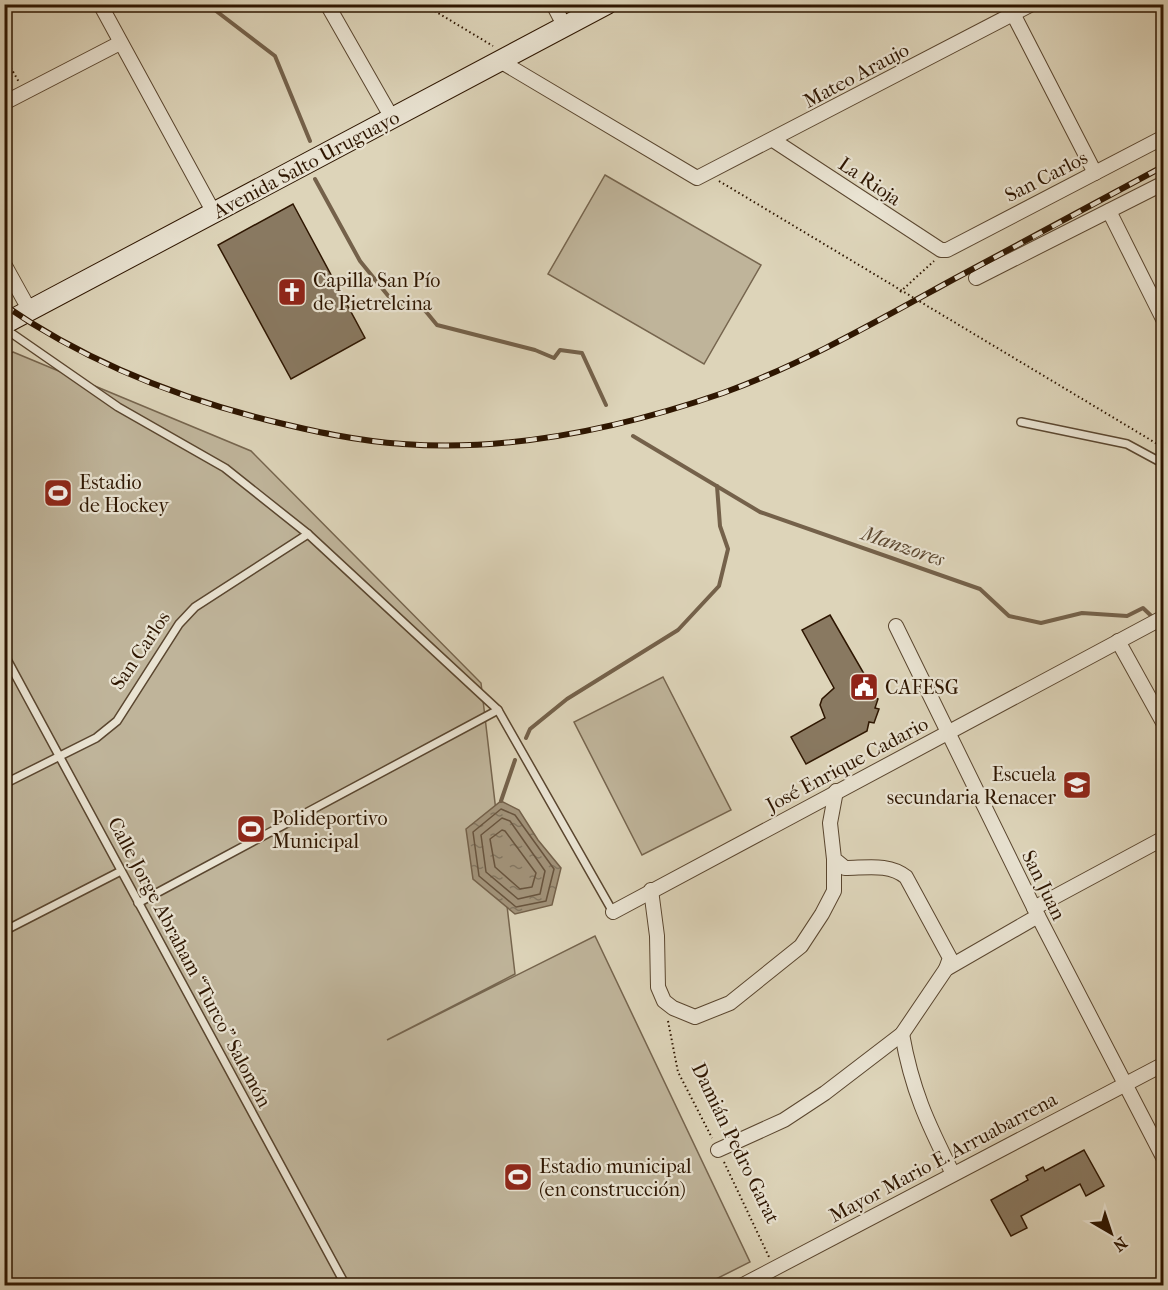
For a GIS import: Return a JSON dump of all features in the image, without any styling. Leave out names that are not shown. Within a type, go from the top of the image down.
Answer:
[{"type":"main road","name":"Avenida Salto Uruguayo","points":[[4,326],[607,4]]},
{"type":"street","points":[[100,4],[214,213]]},
{"type":"street","points":[[327,4],[392,118]]},
{"type":"street","points":[[553,4],[565,27]]},
{"type":"street","name":"Mateo Araujo","points":[[505,58],[697,178],[773,140],[1011,9],[1032,4]]},
{"type":"street","points":[[1011,9],[1095,173]]},
{"type":"street","points":[[4,103],[120,43]]},
{"type":"street","name":"San Carlos","points":[[946,250],[1164,137]]},
{"type":"street","name":"La Rioja","points":[[773,140],[936,249],[946,250]]},
{"type":"street","points":[[976,278],[1164,183]]},
{"type":"street","points":[[1109,211],[1164,321]]},
{"type":"street","points":[[4,264],[30,311]]},
{"type":"street","name":"José Enrique Cadario","points":[[614,912],[651,890],[1164,617]]},
{"type":"street","name":"San Juan","points":[[896,626],[1036,912],[1164,1159]]},
{"type":"street","points":[[1118,641],[1164,724]]},
{"type":"street","points":[[651,890],[657,936],[658,987],[664,1001],[673,1008],[694,1017],[730,1003],[801,946],[834,891],[834,859],[830,823],[836,791]]},
{"type":"street","points":[[946,969],[1036,912],[1164,838]]},
{"type":"street","points":[[718,1150],[783,1120],[825,1094],[902,1034],[946,969],[950,958],[906,877],[897,870],[883,867],[845,868],[834,859]]},
{"type":"street","points":[[902,1034],[909,1074],[919,1105],[952,1172]]},
{"type":"street","name":"Mayor Mario E. Arruabarrena","points":[[741,1286],[952,1172],[1164,1064]]},
{"type":"lane","points":[[4,326],[118,406],[225,468],[308,534],[498,710],[614,912]]},
{"type":"lane","points":[[1021,422],[1127,444],[1164,464]]},
{"type":"lane","name":"San Carlos","points":[[4,784],[96,738],[117,721],[179,624],[195,607],[308,534]]},
{"type":"lane","name":"Calle Jorge Abraham “Turco” Salomón","points":[[4,654],[346,1286]]},
{"type":"lane","points":[[138,903],[498,710]]},
{"type":"lane","points":[[4,931],[121,871]]},
{"type":"path","points":[[423,4],[505,58]]},
{"type":"path","points":[[4,56],[25,92]]},
{"type":"path","points":[[946,250],[900,291],[1164,448]]},
{"type":"path","name":"Damián Pedro Garat","points":[[664,1001],[678,1072],[774,1268]]},
{"type":"shaded area","points":[[605,175],[761,265],[704,364],[548,274]]},
{"type":"shaded area","name":"Polideportivo Municipal","points":[[13,352],[251,451],[481,683],[515,974],[387,1040],[595,936],[750,1262],[702,1286],[5,1285],[4,357]]},
{"type":"shaded area","points":[[663,677],[731,810],[642,855],[574,722]]},
{"type":"water","points":[[501,801],[519,810],[538,840],[561,868],[552,905],[515,914],[473,879],[466,829]]},
{"type":"building","name":"Capilla San Pío de Pietrelcina","points":[[293,204],[365,338],[291,379],[218,245]]},
{"type":"building","name":"CAFESG","points":[[830,615],[874,691],[871,696],[878,699],[875,708],[879,709],[874,723],[869,722],[867,731],[806,764],[791,737],[825,718],[820,705],[822,699],[834,688],[802,630]]},
{"type":"building","points":[[1084,1150],[1104,1186],[1086,1196],[1080,1184],[1021,1216],[1027,1228],[1011,1236],[991,1200],[1028,1180],[1026,1176],[1043,1167],[1045,1171]]},
{"type":"waterway","name":"Manzores","points":[[207,4],[275,56],[310,141]]},
{"type":"waterway","name":"Manzores","points":[[315,179],[360,261],[394,303],[423,308],[437,325],[535,350],[554,358],[560,350],[582,353],[606,405]]},
{"type":"waterway","name":"Manzores","points":[[633,436],[760,512],[980,589],[1009,616],[1041,623],[1082,613],[1127,616],[1143,608],[1164,628]]},
{"type":"waterway","points":[[526,738],[530,729],[567,699],[678,630],[719,586],[728,549],[720,526],[717,486]]},
{"type":"waterway","points":[[501,801],[515,760]]},
{"type":"railway","points":[[4,305],[66,343],[130,374],[197,400],[267,420],[335,435],[403,444],[443,446],[525,441],[606,427],[685,406],[782,369],[1164,166]]},
{"type":"place","name":"Capilla San Pío de Pietrelcina","points":[[292,292]]},
{"type":"place","name":"Estadio de Hockey","points":[[58,493]]},
{"type":"place","name":"CAFESG","points":[[864,687]]},
{"type":"place","name":"Escuela secundaria Renacer","points":[[1077,785]]},
{"type":"place","name":"Polideportivo Municipal","points":[[251,829]]},
{"type":"place","name":"Estadio municipal (en construcción)","points":[[518,1177]]}]
